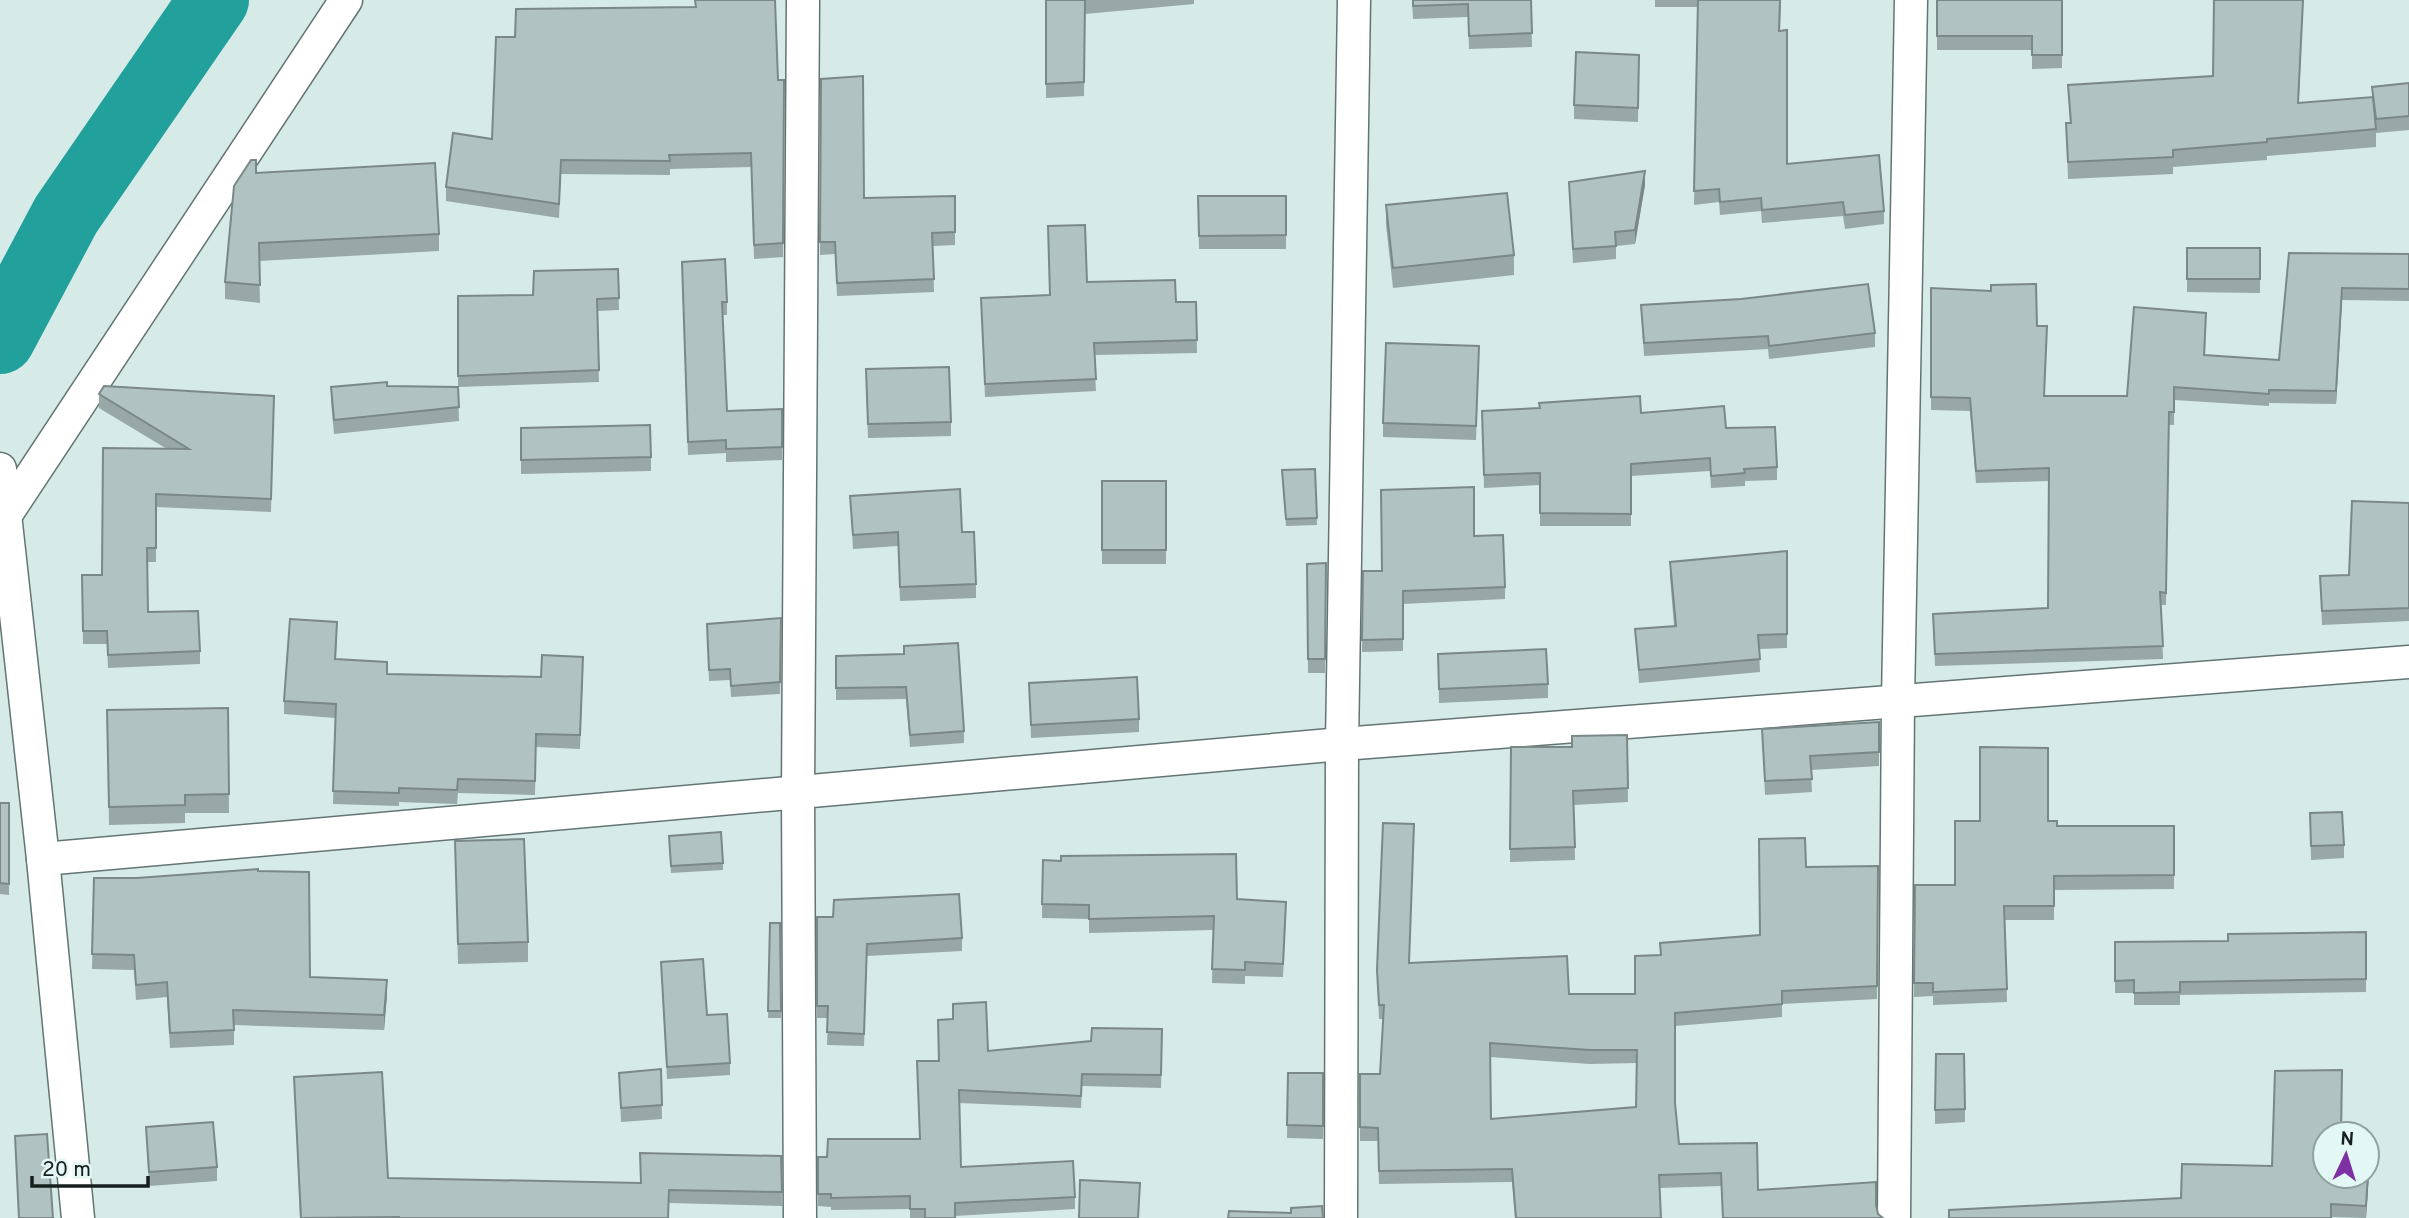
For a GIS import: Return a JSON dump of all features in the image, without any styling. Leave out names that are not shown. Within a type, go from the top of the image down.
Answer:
[{"type":"street","points":[[4,519],[346,0]]},
{"type":"street","points":[[800,1218],[798,794],[803,0]]},
{"type":"street","points":[[1341,1218],[1342,744],[1354,0]]},
{"type":"street","points":[[1894,1218],[1898,701],[1911,0]]},
{"type":"street","points":[[0,469],[43,859],[78,1218]]},
{"type":"street","points":[[43,859],[1342,744],[2409,662]]},
{"type":"building","points":[[695,0],[775,0],[778,80],[784,80],[783,243],[754,245],[751,153],[669,155],[670,161],[561,160],[559,204],[446,187],[453,133],[492,139],[496,37],[515,37],[516,9],[696,7]]},
{"type":"building","points":[[1046,0],[1085,0],[1084,82],[1046,84]]},
{"type":"building","points":[[1413,0],[1531,0],[1532,33],[1469,36],[1468,4],[1413,6]]},
{"type":"building","points":[[1698,0],[1780,0],[1779,31],[1787,30],[1787,164],[1879,155],[1884,211],[1845,215],[1843,202],[1762,210],[1761,198],[1720,202],[1719,189],[1694,191]]},
{"type":"building","points":[[1937,0],[2062,0],[2062,55],[2032,55],[2032,36],[1937,36]]},
{"type":"building","points":[[2214,0],[2303,0],[2298,103],[2373,97],[2376,129],[2173,150],[2173,157],[2068,162],[2066,123],[2071,123],[2068,85],[2213,76]]},
{"type":"building","points":[[1576,52],[1639,55],[1638,108],[1574,105]]},
{"type":"building","points":[[863,76],[864,198],[955,196],[955,232],[932,233],[934,279],[837,283],[835,242],[820,242],[821,79]]},
{"type":"building","points":[[2409,83],[2409,116],[2376,119],[2372,87]]},
{"type":"building","points":[[251,160],[256,160],[256,173],[435,163],[439,234],[259,243],[260,285],[225,282],[234,186]]},
{"type":"building","points":[[1645,171],[1635,230],[1615,232],[1616,246],[1573,249],[1569,182]]},
{"type":"building","points":[[1507,193],[1514,255],[1393,268],[1386,205]]},
{"type":"building","points":[[1198,196],[1286,196],[1286,235],[1199,236]]},
{"type":"building","points":[[1085,225],[1087,282],[1175,280],[1176,302],[1196,302],[1197,340],[1094,343],[1096,379],[985,384],[981,298],[1050,295],[1048,226]]},
{"type":"building","points":[[2187,248],[2260,248],[2260,279],[2187,279]]},
{"type":"building","points":[[2289,253],[2409,254],[2409,289],[2342,288],[2336,391],[2269,390],[2269,394],[2174,387],[2174,412],[2169,412],[2166,593],[2160,592],[2163,646],[1935,654],[1933,614],[2048,608],[2049,468],[1976,471],[1970,398],[1931,397],[1931,288],[1991,291],[1991,285],[2036,284],[2037,326],[2047,326],[2044,396],[2127,396],[2134,307],[2206,313],[2204,355],[2279,360]]},
{"type":"building","points":[[725,259],[727,302],[722,302],[727,411],[782,409],[782,447],[726,449],[726,440],[688,442],[682,262]]},
{"type":"building","points":[[618,269],[619,298],[597,299],[599,370],[458,376],[458,296],[533,295],[534,271]]},
{"type":"building","points":[[1868,284],[1875,333],[1769,346],[1768,336],[1644,343],[1641,305],[1741,299]]},
{"type":"building","points":[[1386,343],[1479,346],[1476,426],[1383,423]]},
{"type":"building","points":[[949,367],[951,422],[868,424],[866,369]]},
{"type":"building","points":[[387,382],[387,386],[458,387],[459,407],[334,420],[331,387]]},
{"type":"building","points":[[104,386],[274,396],[271,499],[156,494],[156,548],[147,548],[148,612],[198,611],[200,651],[108,655],[107,631],[83,631],[82,575],[102,575],[103,448],[189,449],[99,394]]},
{"type":"building","points":[[1640,396],[1641,413],[1724,406],[1726,428],[1775,427],[1777,467],[1744,469],[1745,473],[1711,476],[1710,458],[1631,464],[1631,514],[1540,513],[1540,473],[1484,475],[1482,411],[1540,408],[1539,403]]},
{"type":"building","points":[[650,425],[651,457],[521,460],[521,428]]},
{"type":"building","points":[[1315,469],[1317,518],[1286,519],[1282,470]]},
{"type":"building","points":[[1102,481],[1166,481],[1166,550],[1102,550]]},
{"type":"building","points":[[1474,487],[1474,536],[1503,535],[1505,587],[1403,591],[1403,639],[1362,640],[1363,571],[1382,571],[1381,490]]},
{"type":"building","points":[[960,489],[962,532],[974,532],[976,584],[900,587],[898,532],[853,535],[850,496]]},
{"type":"building","points":[[2352,501],[2409,503],[2409,608],[2322,611],[2320,576],[2349,575]]},
{"type":"building","points":[[1787,551],[1787,634],[1758,635],[1760,659],[1639,670],[1635,629],[1676,626],[1670,562]]},
{"type":"building","points":[[1326,563],[1325,659],[1308,659],[1307,564]]},
{"type":"building","points":[[781,618],[780,682],[731,686],[730,669],[709,670],[707,624]]},
{"type":"building","points":[[290,619],[337,622],[335,659],[387,662],[387,674],[541,677],[542,655],[583,657],[580,735],[536,734],[535,781],[458,779],[457,790],[399,788],[399,793],[333,791],[336,704],[284,701]]},
{"type":"building","points":[[958,643],[964,731],[910,735],[906,687],[836,688],[836,656],[904,654],[904,646]]},
{"type":"building","points":[[1546,649],[1548,684],[1439,689],[1438,654]]},
{"type":"building","points":[[1137,677],[1139,719],[1031,725],[1029,683]]},
{"type":"building","points":[[228,708],[229,794],[185,795],[185,805],[109,807],[107,710]]},
{"type":"building","points":[[1879,722],[1879,752],[1810,756],[1812,779],[1765,781],[1762,729]]},
{"type":"building","points":[[1627,735],[1628,788],[1573,791],[1575,847],[1510,849],[1511,747],[1572,747],[1572,736]]},
{"type":"building","points":[[1980,747],[2048,748],[2048,821],[2057,821],[2057,826],[2174,826],[2174,875],[2054,876],[2054,906],[2004,906],[2007,989],[1933,992],[1933,983],[1914,983],[1915,885],[1955,885],[1955,821],[1980,821]]},
{"type":"building","points":[[0,803],[9,803],[9,884],[0,883]]},
{"type":"building","points":[[2342,812],[2344,845],[2311,846],[2310,813]]},
{"type":"building","points":[[1383,823],[1414,824],[1409,963],[1567,956],[1569,994],[1635,994],[1635,956],[1661,955],[1660,943],[1760,935],[1759,839],[1805,838],[1806,867],[1878,866],[1877,986],[1782,991],[1782,1004],[1675,1013],[1675,1103],[1679,1144],[1757,1143],[1758,1190],[1876,1182],[1876,1205],[1878,1214],[1883,1218],[1723,1218],[1721,1173],[1659,1175],[1661,1218],[1516,1218],[1512,1169],[1379,1171],[1378,1128],[1360,1127],[1360,1074],[1380,1074],[1384,1005],[1379,1005],[1377,970]],"holes":[[[1490,1043],[1590,1050],[1637,1050],[1636,1107],[1491,1119]]]},
{"type":"building","points":[[721,832],[723,863],[671,866],[669,836]]},
{"type":"building","points":[[524,839],[528,942],[458,944],[455,841]]},
{"type":"building","points":[[1236,854],[1237,899],[1286,902],[1283,964],[1245,962],[1245,970],[1212,969],[1214,916],[1089,919],[1089,905],[1042,904],[1043,860],[1061,861],[1061,856]]},
{"type":"building","points":[[258,869],[309,872],[310,977],[387,980],[384,1015],[233,1010],[234,1030],[170,1033],[167,982],[136,985],[134,955],[92,954],[94,878],[137,878]]},
{"type":"building","points":[[959,894],[962,938],[867,944],[864,1034],[827,1032],[828,1006],[817,1006],[817,917],[833,917],[834,900]]},
{"type":"building","points":[[770,923],[780,923],[781,1011],[768,1011]]},
{"type":"building","points":[[2366,932],[2366,979],[2180,982],[2180,992],[2134,993],[2134,980],[2115,981],[2115,942],[2228,941],[2228,934]]},
{"type":"building","points":[[703,959],[707,1015],[727,1014],[730,1063],[667,1067],[661,962]]},
{"type":"building","points":[[986,1002],[988,1051],[1091,1041],[1092,1028],[1162,1029],[1161,1075],[1082,1074],[1081,1096],[959,1090],[961,1167],[1073,1161],[1075,1197],[955,1203],[955,1218],[925,1218],[925,1209],[910,1209],[910,1196],[831,1198],[831,1194],[818,1194],[818,1157],[827,1157],[828,1139],[920,1139],[917,1061],[939,1061],[938,1020],[953,1019],[953,1004]]},
{"type":"building","points":[[1936,1054],[1964,1054],[1965,1109],[1935,1110]]},
{"type":"building","points":[[661,1069],[662,1105],[621,1108],[619,1073]]},
{"type":"building","points":[[2342,1070],[2341,1120],[2311,1120],[2311,1190],[2367,1190],[2366,1206],[2331,1204],[2331,1218],[1949,1218],[1949,1210],[2181,1198],[2182,1164],[2272,1166],[2275,1071]]},
{"type":"building","points":[[382,1072],[388,1178],[641,1183],[640,1153],[781,1156],[782,1192],[669,1190],[668,1218],[301,1218],[294,1077]]},
{"type":"building","points":[[1288,1073],[1323,1073],[1323,1126],[1287,1125]]},
{"type":"building","points":[[213,1122],[217,1167],[149,1172],[146,1127]]},
{"type":"building","points":[[47,1134],[53,1218],[19,1218],[15,1136]]},
{"type":"building","points":[[1080,1180],[1140,1183],[1138,1218],[1079,1218]]},
{"type":"building","points":[[1322,1206],[1323,1218],[1228,1218],[1229,1211],[1291,1213],[1291,1208]]},
{"type":"waterway","points":[[0,339],[66,215],[214,0]]}]
